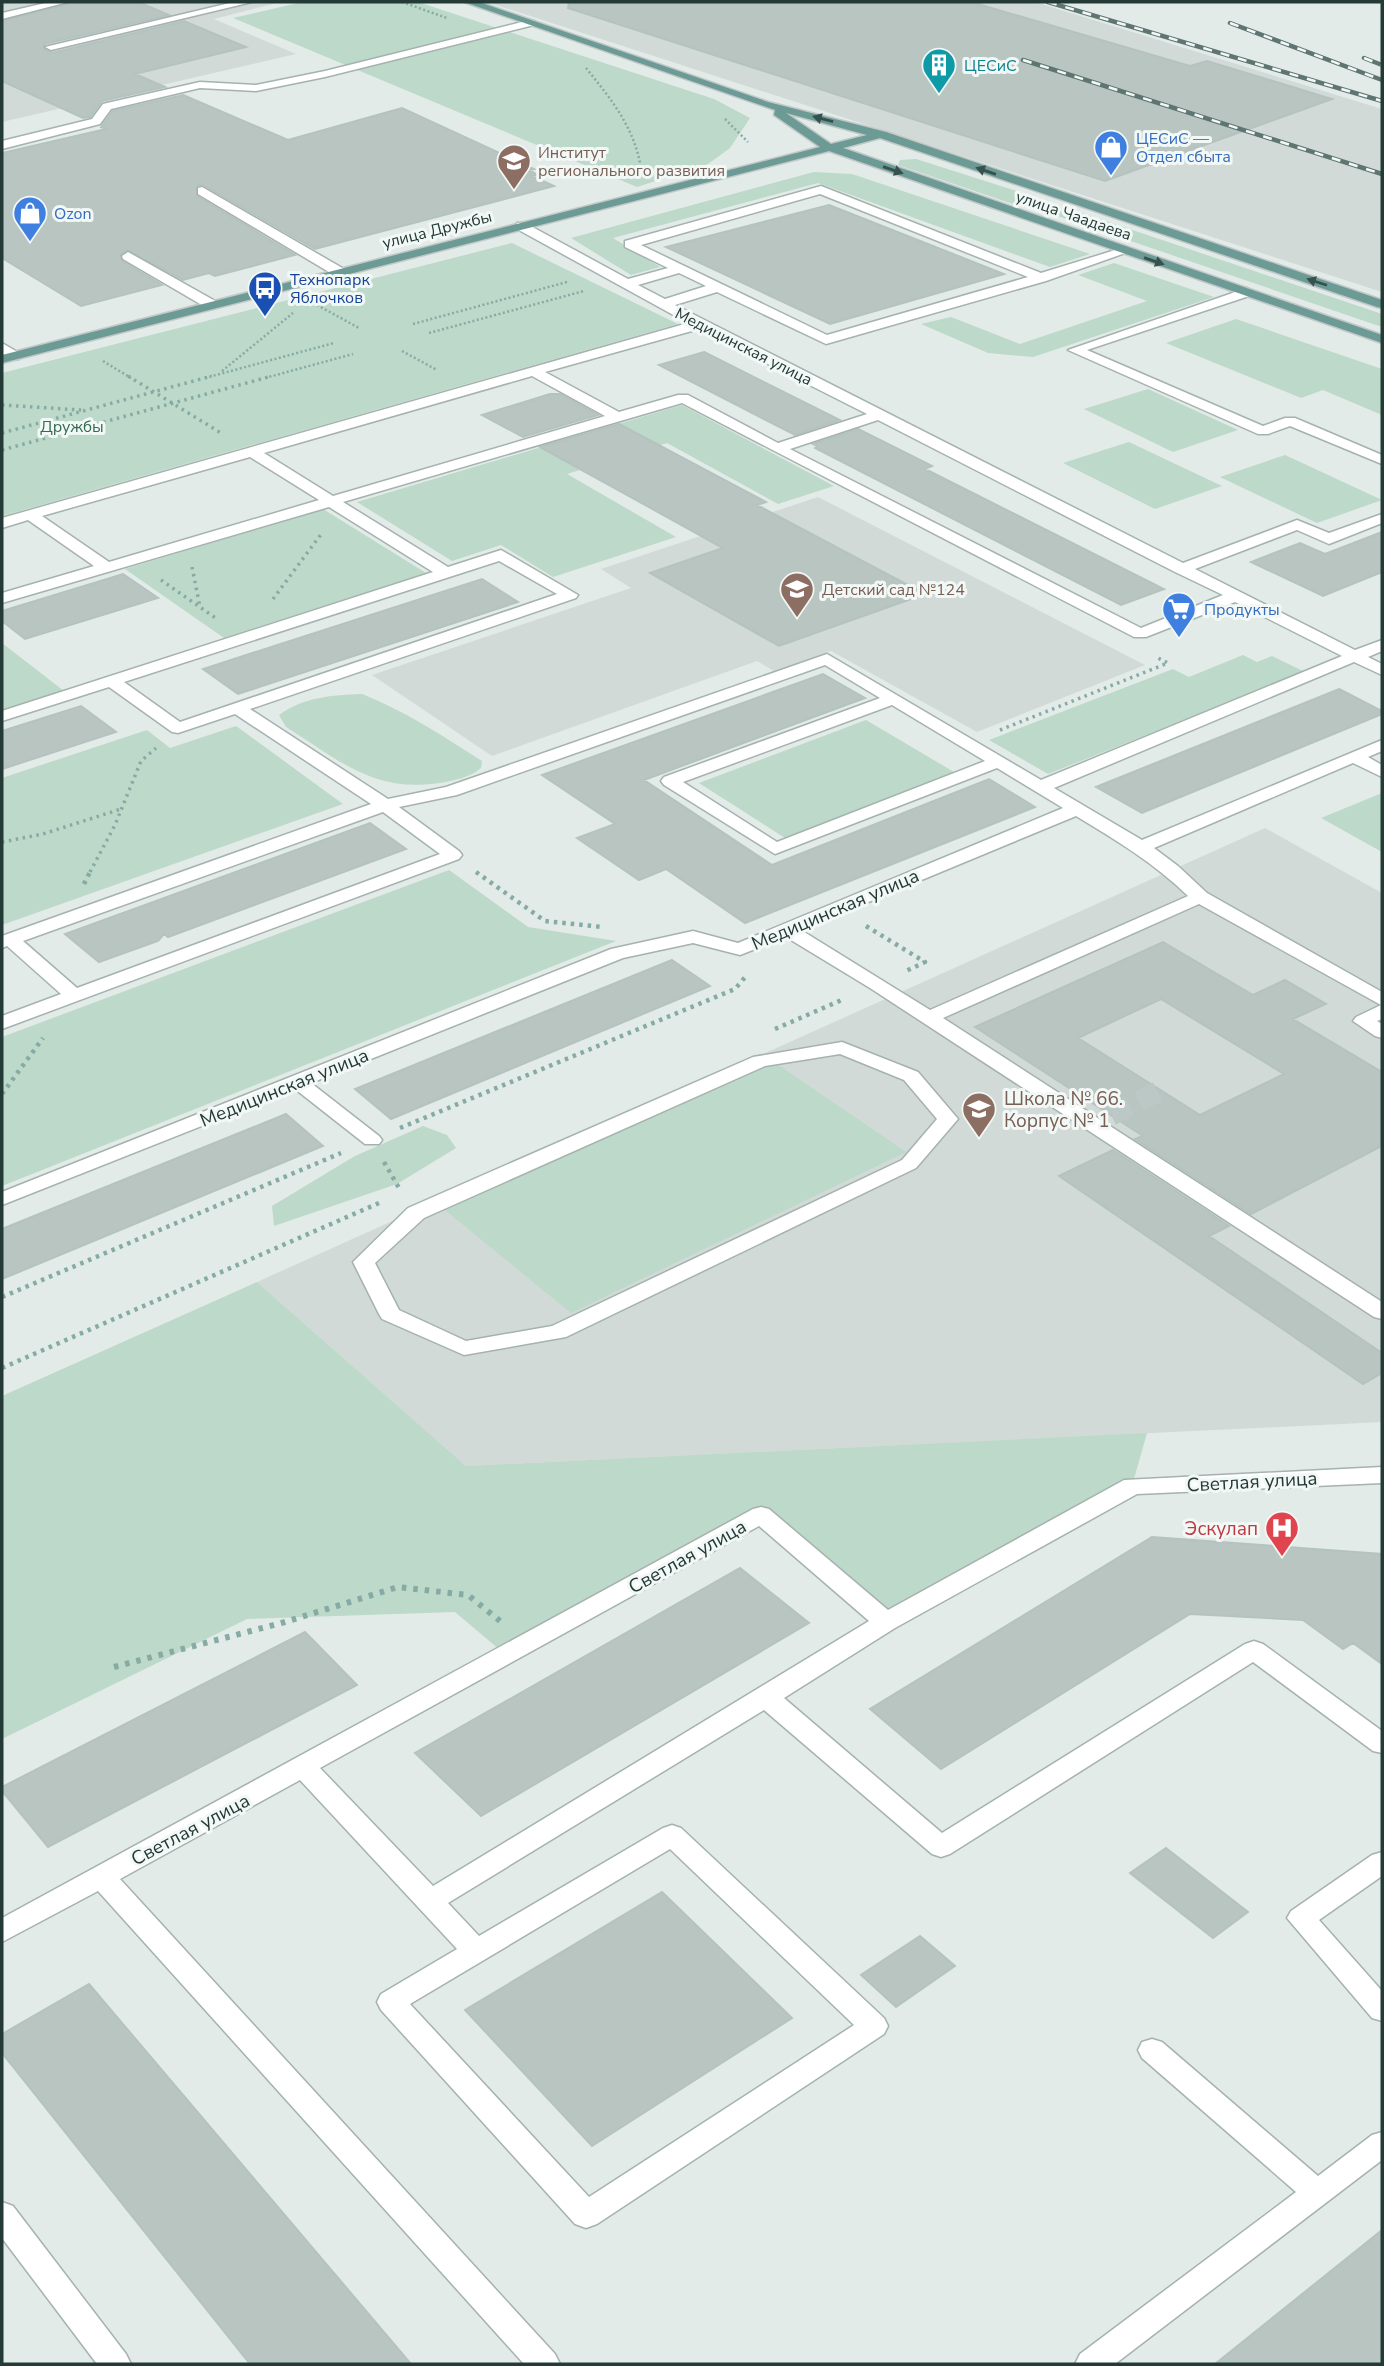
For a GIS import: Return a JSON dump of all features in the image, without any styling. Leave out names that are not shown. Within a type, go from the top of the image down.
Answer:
[{"type":"main road","name":"улица Чаадаева","points":[[469,2],[764,104],[882,135],[1382,304]]},
{"type":"main road","name":"улица Чаадаева","points":[[764,104],[828,147],[1382,339]]},
{"type":"main road","name":"улица Дружбы","points":[[8,357],[882,135]]},
{"type":"street","points":[[2,16],[63,2]]},
{"type":"street","points":[[51,47],[247,2]]},
{"type":"street","points":[[2,145],[96,122],[107,106],[200,85],[256,88],[325,74],[530,23]]},
{"type":"street","points":[[1041,278],[821,190],[630,243],[827,340],[1041,278],[1125,251]]},
{"type":"street","points":[[202,191],[339,272]]},
{"type":"street","name":"Медицинская улица","points":[[521,226],[700,324],[1382,670]]},
{"type":"street","points":[[128,256],[212,305]]},
{"type":"street","points":[[623,282],[680,269]]},
{"type":"street","points":[[663,304],[718,287]]},
{"type":"street","points":[[1247,292],[1075,350],[1264,431],[1290,421],[1382,460]]},
{"type":"street","points":[[2,523],[700,324]]},
{"type":"street","points":[[2,347],[8,357]]},
{"type":"street","points":[[534,372],[617,417]]},
{"type":"street","points":[[2,598],[337,504],[683,398],[1140,634],[1236,596]]},
{"type":"street","points":[[777,448],[878,415]]},
{"type":"street","points":[[252,452],[446,573]]},
{"type":"street","points":[[30,515],[106,567]]},
{"type":"street","points":[[1181,569],[1297,525],[1329,539],[1382,518]]},
{"type":"street","points":[[2,716],[501,555],[570,595],[178,728],[112,681]]},
{"type":"street","points":[[1040,787],[1357,658],[1382,645]]},
{"type":"street","points":[[6,940],[385,805],[451,791],[827,659],[1141,847],[1172,870],[1200,897],[1382,1000]]},
{"type":"street","points":[[892,699],[670,781],[775,849],[998,762]]},
{"type":"street","points":[[237,708],[385,805],[453,855]]},
{"type":"street","points":[[1141,847],[1382,745]]},
{"type":"street","points":[[1354,757],[1382,772]]},
{"type":"street","name":"Медицинская улица","points":[[2,1199],[618,953],[693,937],[740,949],[1077,809]]},
{"type":"street","points":[[2,1023],[453,855]]},
{"type":"street","points":[[928,1018],[1200,897]]},
{"type":"street","points":[[786,929],[1382,1312]]},
{"type":"street","points":[[6,940],[74,996]]},
{"type":"street","points":[[1382,1010],[1363,1021],[1382,1032]]},
{"type":"street","points":[[842,1048],[911,1076],[948,1119],[909,1164],[558,1332],[464,1348],[390,1314],[364,1262],[415,1213],[760,1061],[842,1048]]},
{"type":"street","points":[[297,1081],[372,1140]]},
{"type":"street","name":"Светлая улица","points":[[2,1931],[304,1768],[761,1515],[886,1622],[1132,1486],[1382,1475]]},
{"type":"street","points":[[430,1901],[886,1622]]},
{"type":"street","points":[[766,1697],[941,1847],[1254,1650],[1382,1744]]},
{"type":"street","points":[[304,1768],[476,1951]]},
{"type":"street","points":[[672,1835],[874,2026],[586,2216],[391,2002],[476,1951],[672,1835]]},
{"type":"street","points":[[1382,1862],[1301,1918],[1382,2010]]},
{"type":"street","points":[[102,1877],[544,2364]]},
{"type":"street","points":[[1152,2050],[1317,2193]]},
{"type":"street","points":[[1091,2364],[1382,2144]]},
{"type":"street","points":[[2,2216],[115,2364]]},
{"type":"path","points":[[586,68],[622,113],[642,167],[638,177]]},
{"type":"path","points":[[413,324],[604,271]]},
{"type":"path","points":[[429,333],[623,282]]},
{"type":"path","points":[[308,300],[359,328]]},
{"type":"path","points":[[218,374],[298,309]]},
{"type":"path","points":[[2,433],[334,344]]},
{"type":"path","points":[[2,450],[353,354]]},
{"type":"path","points":[[101,359],[252,452]]},
{"type":"path","points":[[2,405],[86,410]]},
{"type":"path","points":[[131,560],[244,638],[337,504]]},
{"type":"path","points":[[187,544],[201,607]]},
{"type":"path","points":[[967,743],[1168,663],[1134,645],[1140,634]]},
{"type":"path","points":[[72,917],[90,869],[122,808],[141,761],[178,728]]},
{"type":"path","points":[[2,842],[43,834],[122,808]]},
{"type":"path","points":[[453,855],[545,921],[612,928]]},
{"type":"path","points":[[2,1094],[74,996]]},
{"type":"path","points":[[372,1140],[401,1193]]},
{"type":"path","points":[[114,1668],[285,1622],[398,1587],[468,1595],[528,1644]]},
{"type":"shaded area","points":[[2,2],[281,2],[214,19],[296,54],[2,122]]},
{"type":"shaded area","points":[[487,2],[1035,2],[1382,109],[1382,292]]},
{"type":"shaded area","name":"Детский сад №124","points":[[818,497],[1145,665],[977,732],[831,651],[774,671],[757,661],[492,756],[372,675],[631,588],[601,569]]},
{"type":"shaded area","name":"Школа № 66. Корпус № 1","points":[[1265,828],[1382,893],[1382,1422],[466,1466],[257,1282]]},
{"type":"green space","points":[[302,2],[418,2],[714,99],[750,118],[730,148],[708,164],[637,187],[233,18]]},
{"type":"green space","points":[[916,159],[1038,198],[1019,206],[898,165],[900,160]]},
{"type":"green space","points":[[814,172],[852,174],[1090,254],[1050,267],[818,183],[613,238],[660,267],[631,275],[571,238]]},
{"type":"green space","points":[[1067,208],[1382,314],[1382,327],[1052,214]]},
{"type":"green space","name":"Дружбы","points":[[512,243],[678,324],[2,516],[2,373]]},
{"type":"green space","points":[[1114,263],[1214,297],[1033,357],[988,353],[921,324],[951,317],[1020,344],[1147,301],[1078,275]]},
{"type":"green space","points":[[1236,319],[1382,369],[1382,415],[1323,390],[1301,398],[1166,343]]},
{"type":"green space","points":[[1148,389],[1238,430],[1173,452],[1084,409]]},
{"type":"green space","points":[[682,405],[834,486],[778,504],[667,443],[567,474],[676,537],[553,577],[501,545],[452,561],[357,502]]},
{"type":"green space","points":[[1129,442],[1222,486],[1155,509],[1063,463]]},
{"type":"green space","points":[[1285,455],[1382,500],[1317,523],[1220,477]]},
{"type":"green space","points":[[323,509],[426,573],[224,638],[125,569]]},
{"type":"green space","points":[[2,643],[64,691],[2,711]]},
{"type":"green space","points":[[1243,655],[1257,662],[1272,656],[1305,672],[1048,774],[989,740],[1173,669],[1189,677]]},
{"type":"green space","points":[[362,694],[409,716],[453,742],[482,761],[481,768],[467,776],[440,783],[395,783],[376,778],[340,762],[286,727],[279,715],[308,701],[329,696]]},
{"type":"green space","points":[[866,720],[954,772],[785,838],[699,783]]},
{"type":"green space","points":[[236,726],[343,804],[2,925],[2,778],[147,730],[170,748]]},
{"type":"green space","points":[[1382,793],[1382,852],[1321,818]]},
{"type":"green space","points":[[449,870],[528,927],[616,941],[2,1186],[2,1037]]},
{"type":"green space","points":[[774,1062],[906,1152],[571,1313],[445,1210]]},
{"type":"green space","points":[[423,1126],[447,1135],[456,1148],[397,1184],[274,1226],[272,1206],[355,1156]]},
{"type":"green space","points":[[257,1282],[466,1466],[1147,1433],[1132,1486],[886,1622],[761,1515],[507,1656],[455,1612],[247,1619],[2,1739],[2,1396]]},
{"type":"building","points":[[75,2],[138,2],[169,15],[44,44],[44,49],[52,53],[184,21],[246,47],[135,74],[165,87],[102,101],[90,117],[83,118],[2,81],[2,21]]},
{"type":"building","points":[[569,2],[971,2],[1190,66],[1207,61],[1332,99],[1105,181],[568,8]]},
{"type":"building","points":[[183,95],[288,140],[402,108],[534,169],[529,170],[538,175],[532,176],[554,186],[315,249],[203,185],[197,185],[197,196],[295,255],[215,276],[209,273],[183,280],[127,250],[120,255],[122,261],[162,285],[81,306],[2,258],[2,153],[106,129],[101,127],[113,111]]},
{"type":"building","points":[[829,205],[1004,274],[830,324],[666,247]]},
{"type":"building","points":[[704,352],[840,420],[795,435],[659,365]]},
{"type":"building","points":[[550,394],[560,394],[598,415],[523,437],[482,415]]},
{"type":"building","points":[[619,424],[766,502],[757,505],[925,594],[779,646],[650,573],[723,548],[540,447]]},
{"type":"building","points":[[858,429],[932,466],[925,469],[1164,589],[1121,605],[815,448],[817,446],[813,444]]},
{"type":"building","points":[[1382,532],[1382,572],[1323,596],[1251,562],[1300,543],[1325,554]]},
{"type":"building","points":[[123,574],[158,598],[25,639],[2,621],[2,611]]},
{"type":"building","points":[[482,579],[518,602],[238,694],[203,669]]},
{"type":"building","points":[[823,674],[865,698],[644,780],[772,865],[989,779],[1035,807],[745,923],[666,869],[639,880],[577,838],[615,824],[542,775]]},
{"type":"building","points":[[1339,689],[1382,711],[1382,714],[1142,813],[1096,787]]},
{"type":"building","points":[[81,706],[116,732],[2,769],[2,731]]},
{"type":"building","points":[[370,823],[406,849],[168,937],[164,934],[158,941],[99,962],[65,934]]},
{"type":"building","points":[[1163,942],[1253,995],[1285,980],[1326,1004],[1293,1019],[1382,1072],[1382,1146],[1251,1214],[1135,1139],[1143,1136],[975,1027]],"holes":[[[1161,999],[1284,1074],[1200,1115],[1078,1038]]]},
{"type":"building","points":[[672,960],[710,986],[391,1119],[355,1089]]},
{"type":"building","points":[[286,1114],[323,1146],[2,1279],[2,1229]]},
{"type":"building","points":[[1113,1150],[1229,1226],[1209,1236],[1382,1353],[1382,1373],[1363,1384],[1059,1176]]},
{"type":"building","points":[[1152,1537],[1382,1554],[1382,1664],[1353,1643],[1343,1649],[1303,1620],[1190,1614],[941,1769],[870,1709]]},
{"type":"building","points":[[740,1568],[809,1623],[481,1816],[415,1753]]},
{"type":"building","points":[[305,1632],[357,1685],[48,1847],[2,1791],[2,1787]]},
{"type":"building","points":[[1166,1848],[1248,1912],[1213,1938],[1130,1873]]},
{"type":"building","points":[[662,1892],[792,2018],[592,2146],[465,2010]]},
{"type":"building","points":[[920,1936],[955,1966],[896,2007],[861,1975]]},
{"type":"building","points":[[89,1984],[411,2364],[250,2364],[2,2053],[2,2034]]},
{"type":"building","points":[[1382,2230],[1382,2364],[1215,2364]]},
{"type":"tunnel","points":[[1111,1115],[1161,1090]]},
{"type":"railway","points":[[1048,2],[1382,101]]},
{"type":"railway","points":[[1230,23],[1382,80]]},
{"type":"railway","points":[[1364,58],[1382,65]]},
{"type":"railway","points":[[1023,60],[1382,174]]},
{"type":"place","name":"ЦЕСиС","points":[[939,95]]},
{"type":"place","name":"ЦЕСиС — Отдел сбыта","points":[[1111,177]]},
{"type":"place","name":"Институт регионального развития","points":[[514,191]]},
{"type":"place","name":"Ozon","points":[[30,243]]},
{"type":"place","name":"Технопарк Яблочков","points":[[265,318]]},
{"type":"place","name":"Детский сад №124","points":[[797,619]]},
{"type":"place","name":"Продукты","points":[[1179,639]]},
{"type":"place","name":"Школа № 66. Корпус № 1","points":[[979,1139]]},
{"type":"place","name":"Эскулап","points":[[1282,1558]]}]
